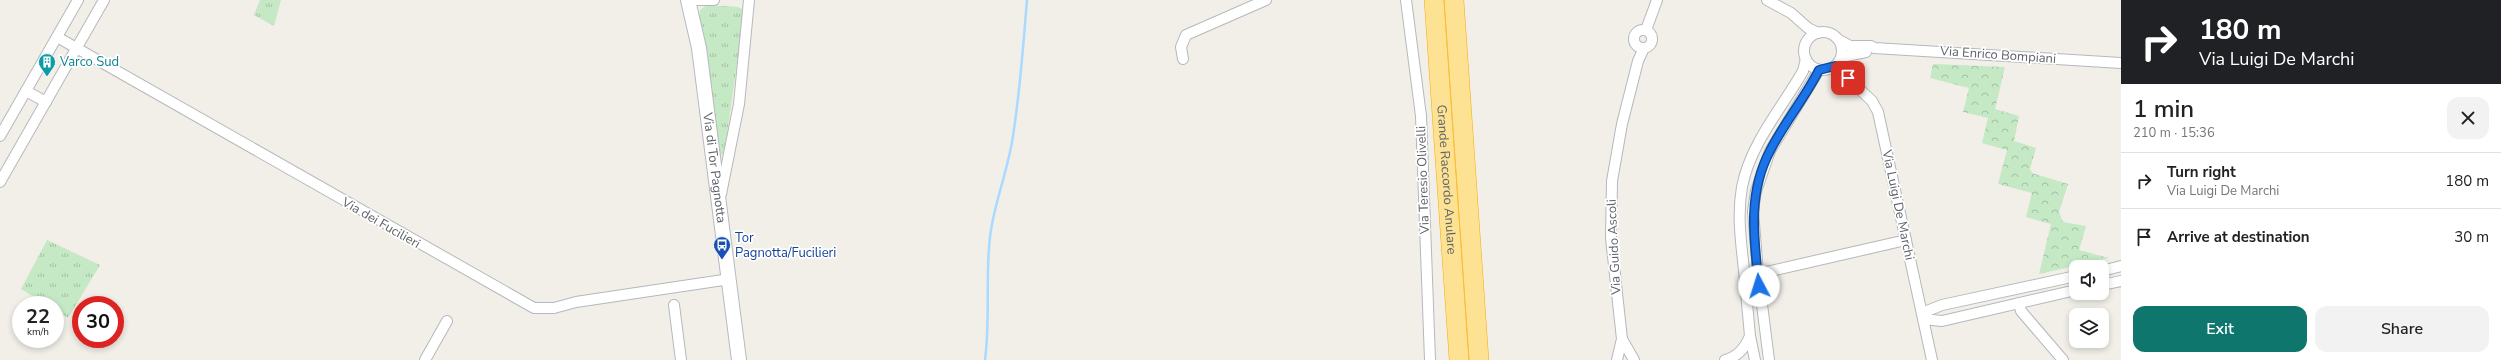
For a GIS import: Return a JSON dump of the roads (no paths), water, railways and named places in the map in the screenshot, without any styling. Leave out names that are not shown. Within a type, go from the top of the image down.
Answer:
[{"type":"highway","name":"Grande Raccordo Anulare","points":[[1434,0],[1459,360]]},
{"type":"highway","name":"Grande Raccordo Anulare","points":[[1454,0],[1479,360]]},
{"type":"street","points":[[0,136],[78,0]]},
{"type":"street","points":[[0,182],[104,0]]},
{"type":"street","name":"Via di Tor Pagnotta","points":[[688,0],[699,48],[730,279],[739,360]]},
{"type":"street","points":[[694,0],[714,0]]},
{"type":"street","points":[[719,202],[739,104],[749,0]]},
{"type":"street","points":[[1183,59],[1181,47],[1186,35],[1266,0]]},
{"type":"street","name":"Via Teresio Olivelli","points":[[1406,0],[1421,116],[1430,360]]},
{"type":"street","points":[[1646,30],[1657,0]]},
{"type":"street","points":[[1755,360],[1750,336],[1739,220],[1742,187],[1748,165],[1758,144],[1799,77],[1806,59],[1801,29],[1786,12],[1767,0]]},
{"type":"street","points":[[1769,360],[1758,273],[1753,211],[1761,170],[1770,151],[1819,70],[1835,66],[1841,57],[1839,40],[1830,33],[1818,33],[1808,28],[1791,13],[1786,12]]},
{"type":"street","points":[[1640,30],[1646,30],[1651,34],[1652,41],[1641,47],[1633,40],[1635,34],[1640,30]]},
{"type":"street","points":[[1805,46],[1812,36],[1818,33]]},
{"type":"street","name":"Via dei Fucilieri","points":[[57,37],[534,308],[554,308],[576,302],[730,279]]},
{"type":"street","name":"Via Enrico Bompiani","points":[[1839,40],[1850,46],[1871,46],[1874,48],[2121,63]]},
{"type":"street","name":"Via Guido Ascoli","points":[[1617,360],[1622,339],[1614,274],[1610,209],[1616,150],[1641,47]]},
{"type":"street","name":"Via Enrico Bompiani","points":[[1841,57],[1857,52],[1871,51],[1874,48]]},
{"type":"street","points":[[1806,59],[1809,64],[1819,70]]},
{"type":"street","name":"Via Luigi De Marchi","points":[[1835,66],[1872,101],[1878,112],[1932,360]]},
{"type":"street","points":[[26,90],[46,102]]},
{"type":"street","points":[[1744,270],[1749,276],[1906,240]]},
{"type":"street","points":[[2109,269],[2121,266]]},
{"type":"street","points":[[1922,316],[1931,308],[2069,278]]},
{"type":"street","points":[[2109,284],[2121,281]]},
{"type":"street","points":[[1922,316],[1942,321],[2069,292]]},
{"type":"street","points":[[1996,294],[2000,308]]},
{"type":"street","points":[[2019,303],[2021,311],[2064,360]]},
{"type":"street","points":[[674,305],[681,360]]},
{"type":"street","points":[[425,360],[446,321]]},
{"type":"street","points":[[1730,360],[1746,346],[1750,336]]},
{"type":"street","name":"Via Guido Ascoli","points":[[1622,339],[1634,360]]},
{"type":"waterway","points":[[985,360],[990,235],[1015,124],[1027,0]]},
{"type":"place","name":"Varco Sud","points":[[47,77]]},
{"type":"place","name":"Tor Pagnotta/Fucilieri","points":[[722,260]]}]
